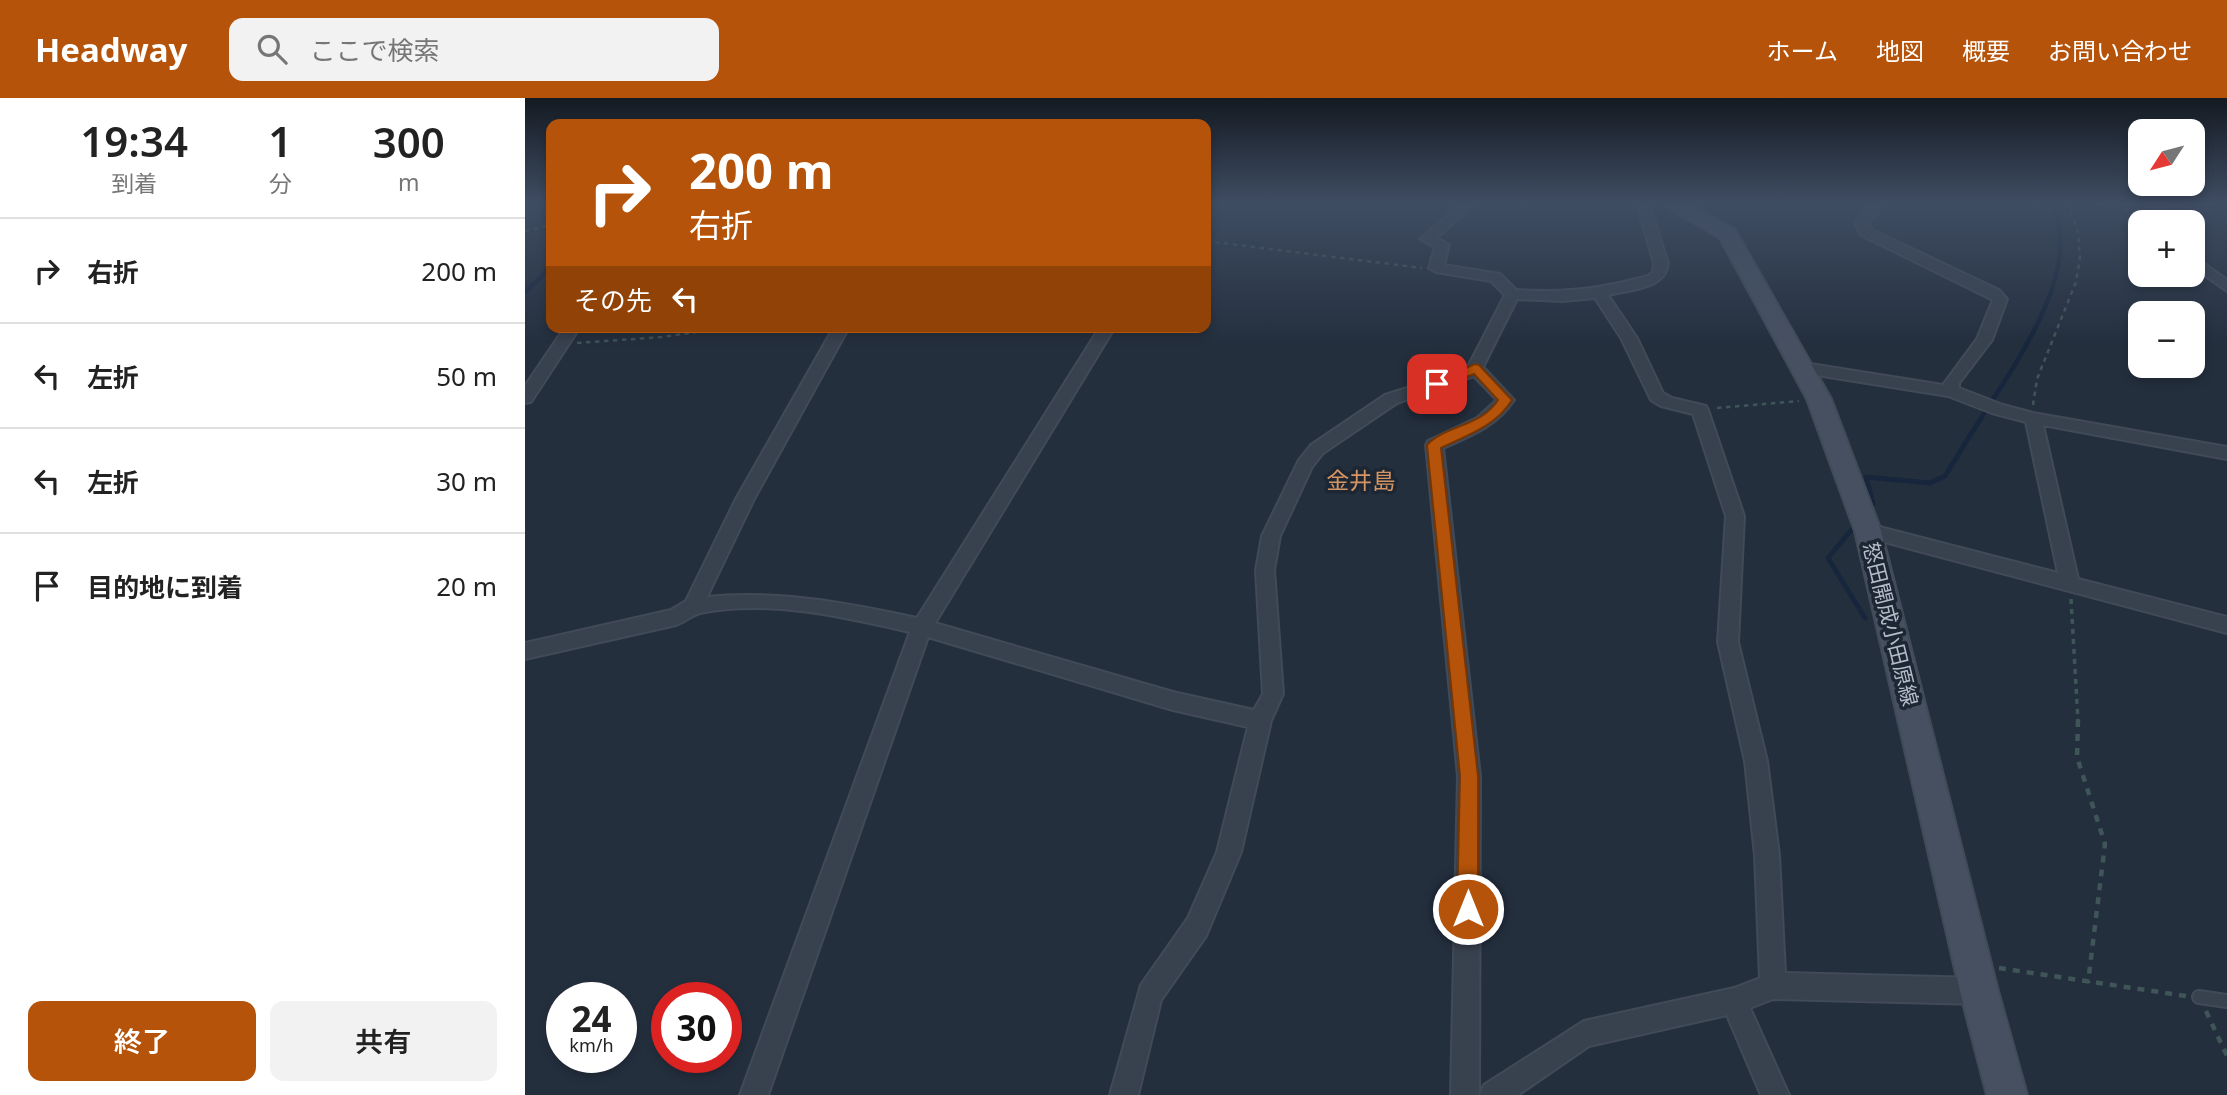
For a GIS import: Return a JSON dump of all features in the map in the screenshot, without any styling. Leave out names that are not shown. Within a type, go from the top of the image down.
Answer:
[{"type":"main road","name":"怒田開成小田原線","points":[[1737,251],[1819,399],[1864,521],[2007,1095]]},
{"type":"street","points":[[1441,251],[1436,268],[1495,277],[1512,293],[1562,297],[1599,293],[1653,279],[1660,273],[1661,263],[1657,251]]},
{"type":"street","points":[[1905,251],[1994,293],[2000,299],[1984,340],[1951,383],[1951,391]]},
{"type":"street","points":[[2205,270],[2227,287]]},
{"type":"street","points":[[1124,1095],[1150,994],[1197,927],[1229,852],[1260,721],[1273,694],[1265,570],[1271,536],[1305,464],[1317,449],[1391,399],[1460,377],[1475,368],[1512,293]]},
{"type":"street","points":[[1599,293],[1629,338],[1657,396],[1667,402],[1700,410],[1735,516],[1728,642],[1756,761],[1767,855],[1773,986]]},
{"type":"street","points":[[525,398],[569,333]]},
{"type":"street","points":[[693,606],[744,499],[839,333]]},
{"type":"street","points":[[754,1095],[922,627],[1104,333]]},
{"type":"street","points":[[1465,1095],[1469,776],[1434,445],[1478,425],[1498,411],[1506,400],[1475,368]]},
{"type":"street","points":[[1804,368],[1951,391],[1997,409],[2033,418],[2227,453]]},
{"type":"street","points":[[2033,418],[2070,584]]},
{"type":"street","points":[[1864,521],[2070,584],[2227,625]]},
{"type":"street","points":[[525,651],[676,617],[693,606],[745,601],[797,604],[864,614],[922,627],[1173,701],[1260,721]]},
{"type":"street","points":[[1494,1095],[1584,1034],[1734,1001],[1773,986],[1976,977]]},
{"type":"street","points":[[1734,1001],[1775,1095]]},
{"type":"lane","points":[[2200,997],[2227,1002]]},
{"type":"path","points":[[1282,251],[1436,268]]},
{"type":"path","points":[[2033,418],[2037,377],[2078,279],[2080,251]]},
{"type":"path","points":[[561,344],[690,333]]},
{"type":"path","points":[[1700,410],[1819,399]]},
{"type":"path","points":[[2070,584],[2078,716],[2077,757],[2105,844],[2088,983]]},
{"type":"path","points":[[1976,977],[2088,983],[2200,997],[2227,1056]]},
{"type":"waterway","points":[[1973,431],[2039,321],[2052,290],[2059,251]]},
{"type":"waterway","points":[[525,292],[546,271]]},
{"type":"waterway","points":[[1867,510],[1873,504],[1866,477],[1930,483],[1945,476],[1974,429]]},
{"type":"waterway","points":[[1857,523],[1828,558],[1865,618]]},
{"type":"district","name":"金井島","points":[[1361,480]]},
{"type":"route","points":[[1437,384],[1460,377],[1475,368],[1506,400],[1498,411],[1478,425],[1434,445],[1469,776],[1468,909]]}]
